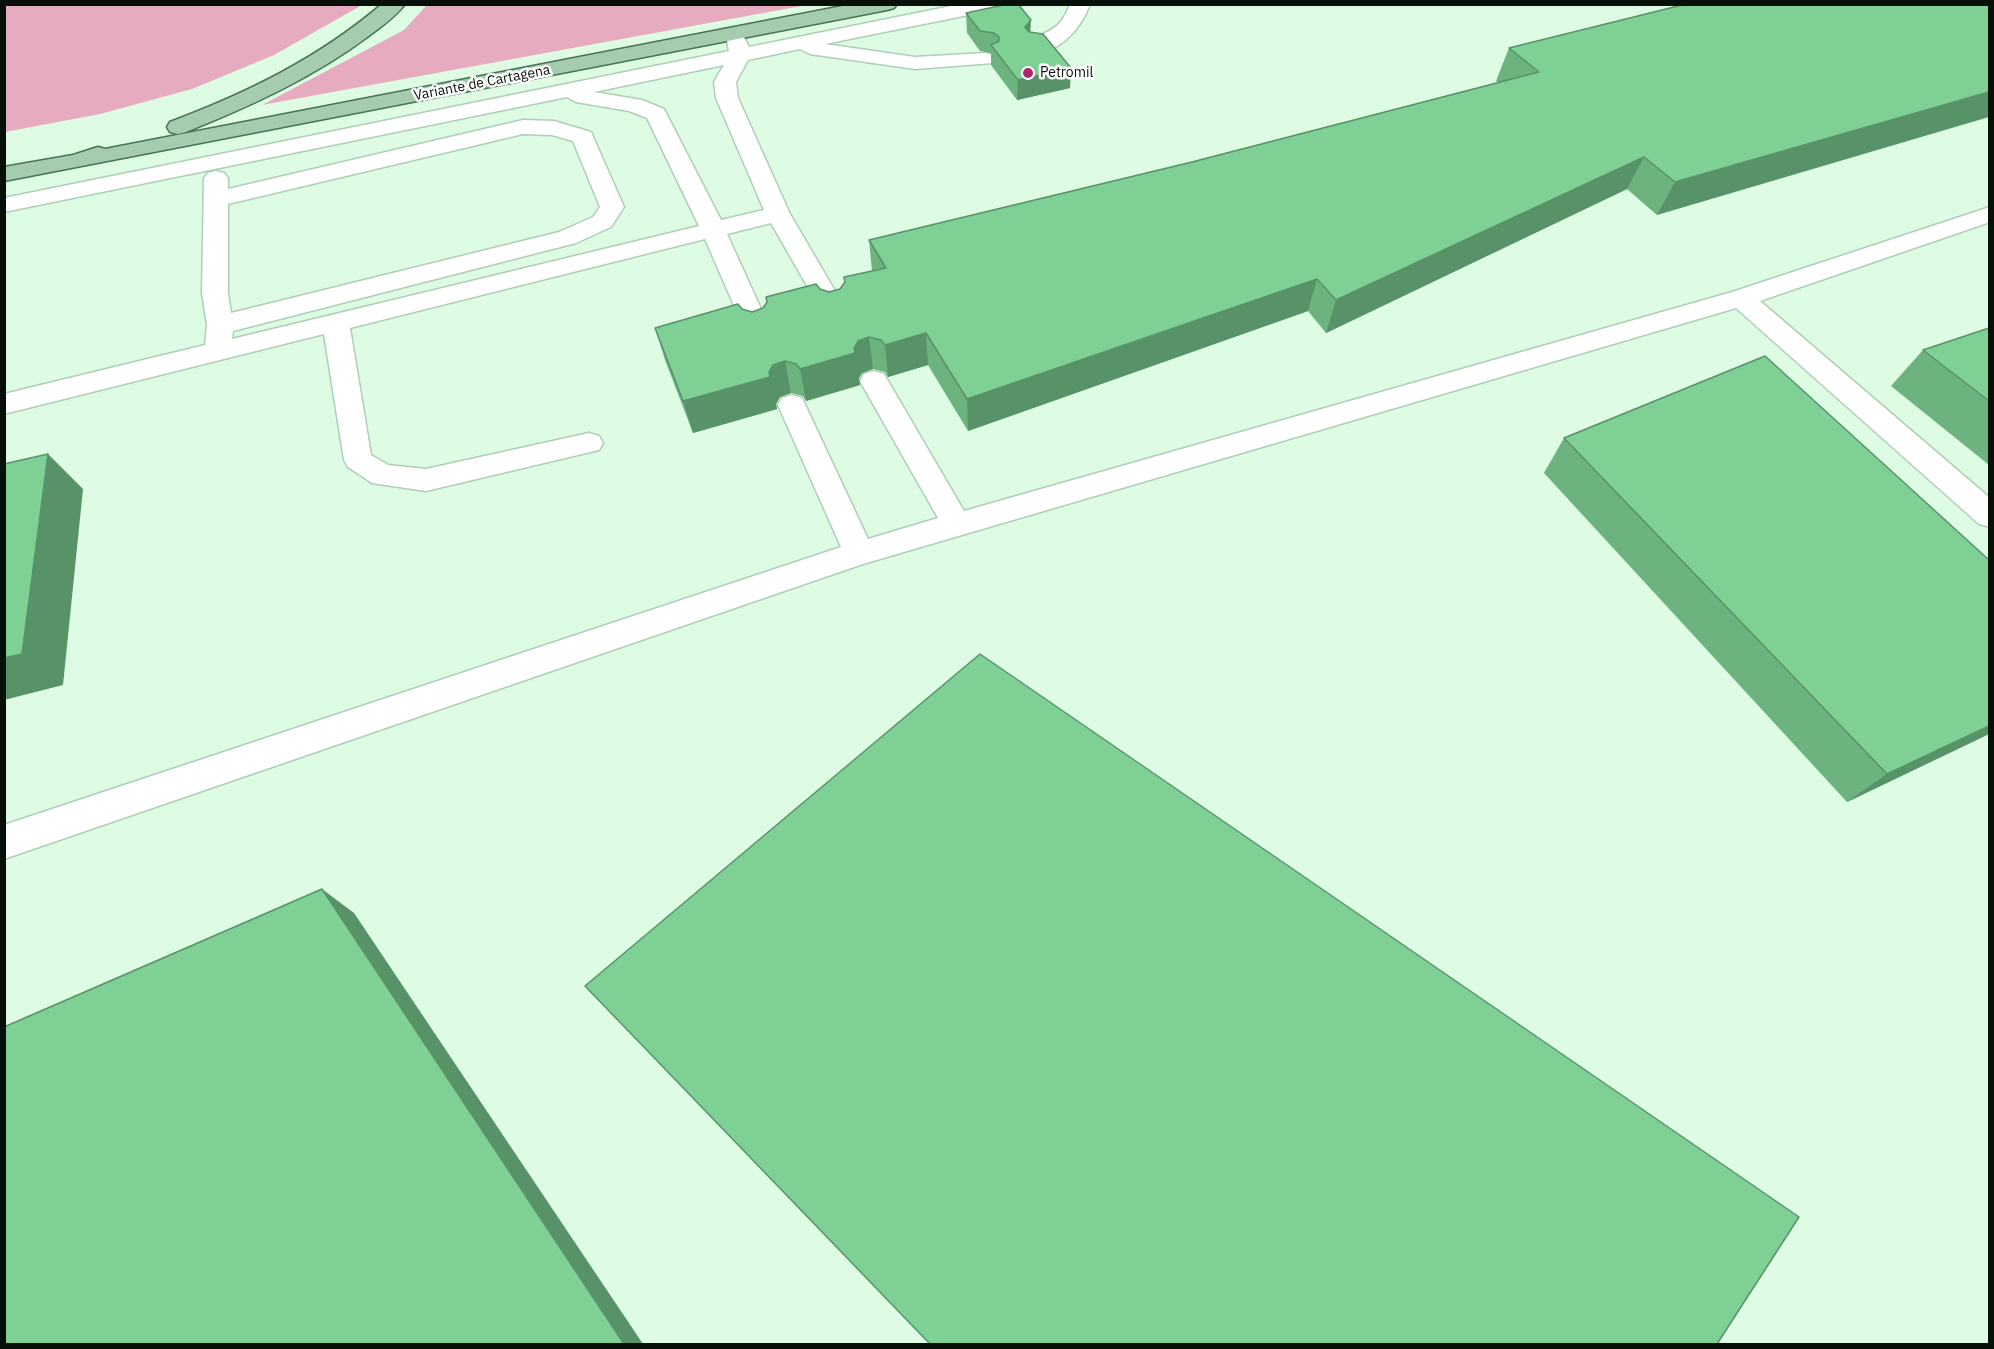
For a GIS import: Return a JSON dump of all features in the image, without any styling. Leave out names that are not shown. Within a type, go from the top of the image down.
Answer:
[{"type":"main road","points":[[4,174],[78,161],[188,123],[282,80],[358,34],[395,4]]},
{"type":"main road","name":"Variante de Cartagena","points":[[78,161],[505,78],[737,44],[887,4]]},
{"type":"lane","points":[[791,45],[993,4]]},
{"type":"lane","points":[[1037,47],[1060,36],[1076,21],[1080,4]]},
{"type":"lane","points":[[737,44],[725,82],[727,98],[778,214],[835,312]]},
{"type":"lane","points":[[4,205],[555,92],[737,44],[791,45],[868,58],[915,63],[986,59]]},
{"type":"lane","points":[[505,78],[536,82],[555,92],[634,105],[656,114],[713,229],[759,333]]},
{"type":"lane","points":[[217,199],[523,127],[554,128],[584,137],[612,207],[602,222],[567,237],[220,325]]},
{"type":"lane","points":[[4,188],[78,161]]},
{"type":"lane","points":[[215,162],[217,199],[215,293],[220,325],[218,353]]},
{"type":"lane","points":[[4,404],[778,214]]},
{"type":"lane","points":[[4,842],[859,553],[956,523],[1741,298],[1989,214]]},
{"type":"lane","points":[[1741,298],[1989,516]]},
{"type":"lane","points":[[336,324],[358,460],[382,475],[426,480],[589,443]]},
{"type":"lane","points":[[874,381],[956,523]]},
{"type":"lane","points":[[792,405],[859,553]]},
{"type":"shaded area","points":[[5,4],[362,5],[274,55],[192,89],[100,114],[5,132]]},
{"type":"shaded area","points":[[427,5],[807,5],[262,105],[404,30]]},
{"type":"building","points":[[1018,4],[1031,20],[1025,27],[1029,32],[1043,34],[1071,68],[1018,80],[991,45],[999,41],[999,37],[994,33],[980,31],[966,13]]},
{"type":"building","points":[[1686,4],[1989,4],[1989,92],[1675,182],[1644,157],[1336,300],[1317,279],[967,399],[926,333],[885,345],[881,340],[869,337],[858,341],[854,348],[855,353],[800,369],[796,364],[785,361],[773,365],[769,372],[770,377],[683,401],[655,328],[738,304],[742,309],[752,312],[763,308],[767,302],[766,297],[816,284],[820,289],[829,292],[840,289],[845,282],[844,277],[886,268],[869,240],[1192,162],[1539,72],[1509,48]]},
{"type":"building","points":[[1989,328],[1989,401],[1923,350]]},
{"type":"building","points":[[1765,356],[1989,560],[1989,726],[1887,774],[1564,438]]},
{"type":"building","points":[[48,454],[22,654],[4,658],[4,464]]},
{"type":"building","points":[[980,654],[1799,1217],[1717,1344],[930,1344],[585,986]]},
{"type":"building","points":[[322,889],[624,1344],[4,1344],[4,1027]]},
{"type":"place","name":"Petromil","points":[[1028,73]]}]
